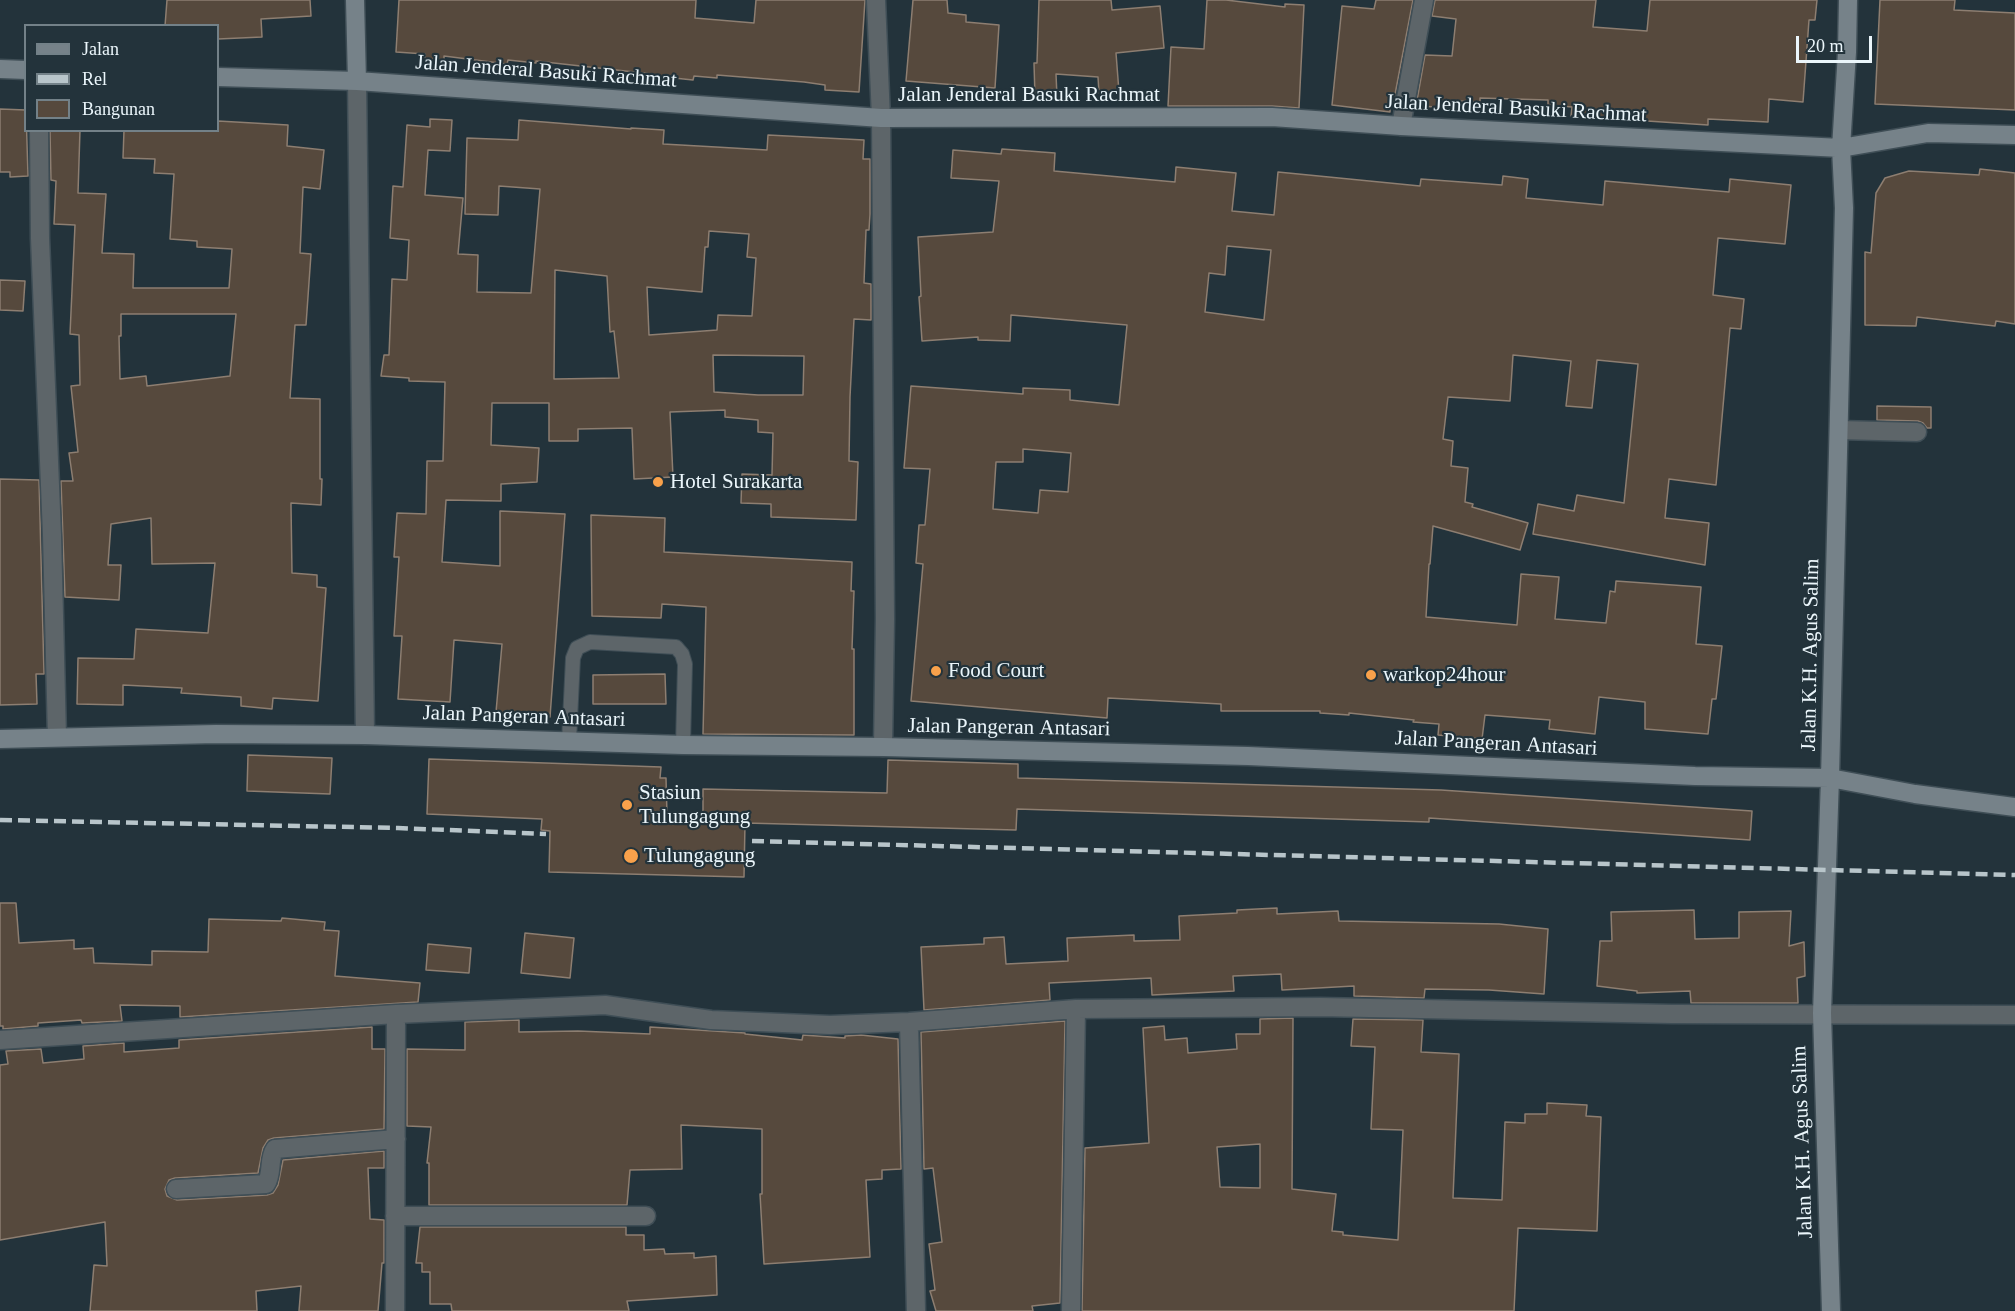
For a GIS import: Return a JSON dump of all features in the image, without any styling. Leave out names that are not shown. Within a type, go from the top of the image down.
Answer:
[{"type":"street","points":[[356,0],[365,735]]},
{"type":"street","points":[[876,0],[881,118],[885,607],[883,747]]},
{"type":"street","points":[[1401,126],[1424,0]]},
{"type":"street","name":"Jalan K.H. Agus Salim","points":[[1831,1311],[1822,1013],[1844,208],[1841,148],[1848,0]]},
{"type":"street","points":[[0,69],[24,70]]},
{"type":"street","name":"Jalan Jenderal Basuki Rachmat","points":[[219,76],[357,81],[881,118],[1272,117],[1401,126],[1841,148],[1928,133],[2015,135]]},
{"type":"street","points":[[39,132],[40,238],[52,535],[57,737]]},
{"type":"street","points":[[1839,430],[1917,432]]},
{"type":"street","name":"Jalan Pangeran Antasari","points":[[0,739],[365,735],[683,745],[883,747],[1248,756],[1695,776],[1830,778],[1915,794],[2015,807]]},
{"type":"street","points":[[0,1040],[396,1014],[605,1005],[711,1020],[830,1025],[909,1022],[1076,1009],[1320,1006],[1672,1014],[2015,1015]]},
{"type":"street","points":[[1071,1311],[1076,1009]]},
{"type":"street","points":[[394,1311],[396,1014]]},
{"type":"street","points":[[909,1022],[916,1311]]},
{"type":"street","points":[[176,1189],[266,1184],[270,1176],[271,1155],[275,1149],[396,1138]]},
{"type":"street","points":[[395,1216],[646,1216]]},
{"type":"lane","points":[[569,741],[573,658],[577,648],[590,642],[676,647],[682,654],[685,664],[683,745]]},
{"type":"building","points":[[167,0],[310,0],[311,16],[261,19],[262,37],[219,39],[219,24],[165,24]]},
{"type":"building","points":[[399,0],[696,0],[695,18],[754,23],[756,0],[865,0],[859,92],[825,90],[825,85],[804,82],[717,75],[717,78],[694,76],[693,80],[652,79],[652,74],[536,61],[536,63],[508,60],[507,64],[444,56],[444,60],[425,59],[425,54],[396,52]]},
{"type":"building","points":[[913,0],[947,0],[948,13],[966,15],[966,22],[999,25],[995,88],[906,81]]},
{"type":"building","points":[[1039,0],[1111,0],[1112,10],[1160,6],[1164,48],[1116,53],[1119,92],[1099,93],[1098,77],[1056,74],[1057,97],[1035,97],[1034,63],[1037,63]]},
{"type":"building","points":[[1207,0],[1285,7],[1285,4],[1304,5],[1299,108],[1168,106],[1171,47],[1204,49]]},
{"type":"building","points":[[1376,0],[1413,0],[1393,105],[1390,105],[1390,112],[1332,105],[1342,6],[1374,9]]},
{"type":"building","points":[[1435,0],[1596,0],[1593,27],[1647,31],[1650,0],[1817,0],[1815,20],[1809,20],[1803,102],[1769,99],[1768,122],[1708,119],[1708,125],[1571,116],[1572,107],[1548,105],[1548,100],[1480,98],[1480,102],[1459,101],[1459,108],[1416,106],[1425,55],[1452,56],[1456,19],[1432,16]]},
{"type":"building","points":[[1880,0],[1955,0],[1954,10],[2015,13],[2015,110],[1875,104]]},
{"type":"building","points":[[0,109],[24,110],[28,176],[10,177],[10,172],[0,172]]},
{"type":"building","points":[[430,119],[452,120],[450,151],[428,150],[425,195],[463,198],[458,254],[478,255],[477,292],[531,293],[540,189],[499,186],[498,215],[465,214],[467,138],[518,140],[519,120],[664,130],[663,144],[767,150],[768,135],[864,140],[863,159],[870,159],[870,214],[869,230],[866,230],[864,283],[871,284],[871,320],[854,319],[850,397],[849,461],[858,462],[856,520],[771,517],[771,504],[741,503],[742,474],[772,475],[773,433],[758,432],[758,420],[725,417],[725,410],[670,412],[673,477],[634,479],[632,428],[578,429],[578,441],[549,441],[549,403],[492,403],[491,445],[539,448],[537,482],[501,484],[501,501],[446,500],[442,562],[500,566],[500,511],[565,514],[550,717],[496,712],[502,644],[454,640],[450,702],[398,699],[402,636],[394,636],[399,557],[394,557],[397,513],[426,514],[427,461],[443,461],[445,382],[409,381],[409,378],[381,376],[384,355],[389,355],[392,279],[407,280],[409,240],[390,238],[393,186],[403,187],[407,125],[430,127]],"holes":[[[709,231],[749,234],[747,257],[756,258],[752,316],[718,315],[717,330],[649,335],[647,287],[702,292],[705,247],[708,247]],[[555,270],[607,276],[610,332],[614,331],[619,378],[554,379]],[[713,355],[804,356],[803,395],[714,392]]]},
{"type":"building","points":[[219,121],[288,125],[287,146],[324,150],[320,189],[303,187],[300,253],[311,254],[306,325],[295,325],[290,398],[320,399],[321,505],[291,503],[292,573],[317,575],[317,587],[326,588],[318,701],[273,698],[272,709],[241,706],[241,697],[181,693],[182,688],[123,685],[123,705],[77,704],[78,658],[134,659],[136,629],[208,633],[215,563],[152,564],[151,518],[111,524],[108,565],[121,565],[119,600],[65,597],[61,481],[73,481],[69,453],[78,452],[71,386],[80,385],[79,335],[70,334],[75,225],[54,224],[56,181],[51,180],[50,132],[80,132],[78,193],[106,194],[102,253],[134,254],[133,288],[229,288],[232,249],[197,247],[197,241],[170,239],[174,174],[154,173],[155,159],[123,158],[124,132],[219,132]],"holes":[[[121,314],[236,314],[230,376],[147,386],[146,376],[120,379]]]},
{"type":"building","points":[[1002,149],[1055,153],[1054,171],[1175,182],[1176,167],[1236,173],[1232,211],[1274,215],[1278,172],[1420,186],[1421,179],[1502,185],[1503,176],[1528,179],[1526,198],[1603,205],[1605,181],[1729,192],[1730,179],[1791,185],[1785,244],[1718,238],[1713,295],[1744,299],[1741,329],[1730,328],[1716,485],[1669,479],[1665,518],[1709,523],[1705,565],[1533,534],[1538,504],[1574,511],[1577,495],[1624,503],[1638,364],[1597,360],[1592,408],[1566,406],[1571,361],[1513,355],[1510,401],[1448,397],[1443,439],[1453,441],[1451,466],[1468,468],[1465,502],[1473,504],[1472,507],[1528,523],[1520,550],[1433,526],[1426,617],[1517,625],[1521,574],[1559,577],[1555,619],[1606,623],[1610,591],[1615,592],[1616,581],[1701,587],[1696,644],[1722,646],[1716,699],[1712,699],[1708,734],[1645,729],[1645,702],[1599,697],[1595,734],[1549,729],[1550,720],[1485,715],[1482,739],[1438,735],[1439,724],[1413,722],[1414,720],[1349,713],[1349,715],[1320,713],[1320,711],[1221,711],[1221,704],[1108,698],[1107,718],[911,701],[923,564],[916,563],[919,525],[925,525],[930,469],[904,468],[911,386],[1023,394],[1023,388],[1070,390],[1070,400],[1119,405],[1127,325],[1011,315],[1010,341],[978,340],[978,337],[922,341],[918,237],[993,232],[999,181],[951,178],[953,150],[1001,154]],"holes":[[[1227,246],[1271,250],[1264,320],[1205,312],[1209,273],[1225,275]],[[1023,449],[1071,453],[1068,492],[1040,490],[1038,513],[993,509],[996,462],[1023,462]]]},
{"type":"building","points":[[1980,169],[2015,173],[2015,324],[1996,321],[1995,326],[1917,317],[1916,326],[1865,325],[1865,252],[1871,253],[1876,193],[1885,178],[1909,171],[1979,175]]},
{"type":"building","points":[[0,280],[25,281],[23,311],[0,310]]},
{"type":"building","points":[[1877,406],[1931,407],[1931,428],[1927,428],[1918,421],[1877,420]]},
{"type":"building","points":[[0,479],[39,480],[44,674],[36,674],[37,704],[0,705]]},
{"type":"building","points":[[591,515],[665,518],[664,552],[852,562],[854,735],[703,734],[706,607],[662,604],[661,618],[592,616]]},
{"type":"building","points":[[665,674],[666,704],[593,704],[593,675]]},
{"type":"building","points":[[248,755],[332,758],[330,794],[247,791]]},
{"type":"building","points":[[429,759],[661,767],[660,778],[666,778],[667,815],[703,815],[703,789],[887,793],[888,760],[1018,764],[1018,778],[1441,790],[1752,811],[1750,840],[1429,818],[1429,822],[1017,809],[1016,830],[745,823],[744,877],[549,872],[550,831],[541,830],[542,819],[427,814]]},
{"type":"building","points":[[0,903],[16,903],[19,943],[74,940],[74,949],[93,948],[94,963],[152,965],[152,951],[208,952],[209,919],[281,921],[282,918],[325,922],[324,930],[339,931],[335,976],[420,983],[418,1002],[180,1017],[180,1006],[120,1005],[122,1021],[82,1023],[81,1020],[38,1023],[38,1026],[3,1029],[3,1026],[0,1026]]},
{"type":"building","points":[[1277,908],[1277,914],[1338,911],[1339,921],[1499,924],[1548,929],[1544,994],[1425,989],[1424,998],[1354,996],[1354,986],[1282,990],[1281,974],[1233,976],[1234,991],[1152,995],[1151,978],[1049,983],[1050,1000],[924,1010],[921,947],[984,944],[984,938],[1004,937],[1006,964],[1068,961],[1067,938],[1134,935],[1134,941],[1180,940],[1179,916]]},
{"type":"building","points":[[1694,910],[1695,939],[1739,938],[1739,912],[1791,911],[1789,946],[1804,942],[1805,976],[1797,978],[1798,1003],[1691,1003],[1690,991],[1637,993],[1637,991],[1597,986],[1600,941],[1612,941],[1611,912]]},
{"type":"building","points":[[525,933],[574,938],[570,978],[521,973]]},
{"type":"building","points":[[428,944],[471,948],[469,973],[426,970]]},
{"type":"building","points":[[1293,1018],[1292,1189],[1336,1194],[1332,1231],[1343,1232],[1343,1235],[1398,1240],[1403,1130],[1371,1129],[1375,1047],[1351,1046],[1353,1019],[1423,1020],[1421,1052],[1459,1054],[1453,1198],[1502,1200],[1505,1122],[1525,1123],[1525,1114],[1547,1114],[1547,1103],[1587,1105],[1586,1116],[1601,1117],[1597,1231],[1518,1228],[1514,1311],[1082,1311],[1085,1148],[1149,1143],[1143,1028],[1164,1026],[1165,1040],[1187,1038],[1188,1053],[1237,1049],[1236,1034],[1260,1034],[1260,1019]],"holes":[[[1260,1144],[1260,1188],[1220,1187],[1217,1147]]]},
{"type":"building","points":[[519,1020],[519,1032],[578,1031],[650,1034],[650,1027],[745,1033],[802,1040],[803,1035],[845,1038],[845,1036],[861,1035],[898,1039],[901,1169],[882,1170],[882,1179],[866,1180],[870,1257],[764,1264],[760,1194],[762,1194],[762,1129],[681,1125],[682,1169],[630,1170],[627,1205],[429,1205],[429,1163],[427,1163],[431,1127],[407,1126],[407,1049],[465,1050],[465,1022]]},
{"type":"building","points":[[1065,1021],[1060,1303],[1032,1306],[1033,1311],[936,1311],[930,1291],[935,1290],[929,1244],[942,1242],[933,1168],[924,1169],[921,1032]]},
{"type":"building","points":[[372,1027],[372,1049],[385,1049],[384,1129],[274,1138],[268,1140],[263,1148],[258,1173],[175,1178],[169,1180],[165,1189],[167,1196],[177,1200],[267,1195],[273,1193],[278,1185],[283,1160],[384,1151],[384,1168],[368,1168],[370,1219],[384,1220],[384,1263],[382,1263],[378,1311],[299,1311],[301,1286],[256,1291],[257,1311],[90,1311],[94,1265],[107,1266],[105,1222],[0,1240],[0,1065],[8,1064],[6,1051],[41,1049],[43,1063],[84,1059],[83,1046],[124,1043],[124,1052],[179,1048],[179,1040]]},
{"type":"building","points":[[420,1227],[626,1227],[626,1235],[644,1235],[644,1250],[664,1249],[665,1254],[694,1253],[694,1258],[716,1256],[717,1295],[627,1301],[629,1311],[452,1311],[451,1304],[430,1304],[430,1272],[422,1272],[422,1263],[416,1263]]},
{"type":"railway","points":[[0,820],[398,828],[546,834]]},
{"type":"railway","points":[[752,841],[2015,875]]},
{"type":"place","name":"Hotel Surakarta","points":[[658,482]]},
{"type":"place","name":"Food Court","points":[[936,671]]},
{"type":"place","name":"warkop24hour","points":[[1371,675]]},
{"type":"place","name":"Stasiun Tulungagung","points":[[627,805]]},
{"type":"place","name":"Tulungagung","points":[[631,856]]}]
